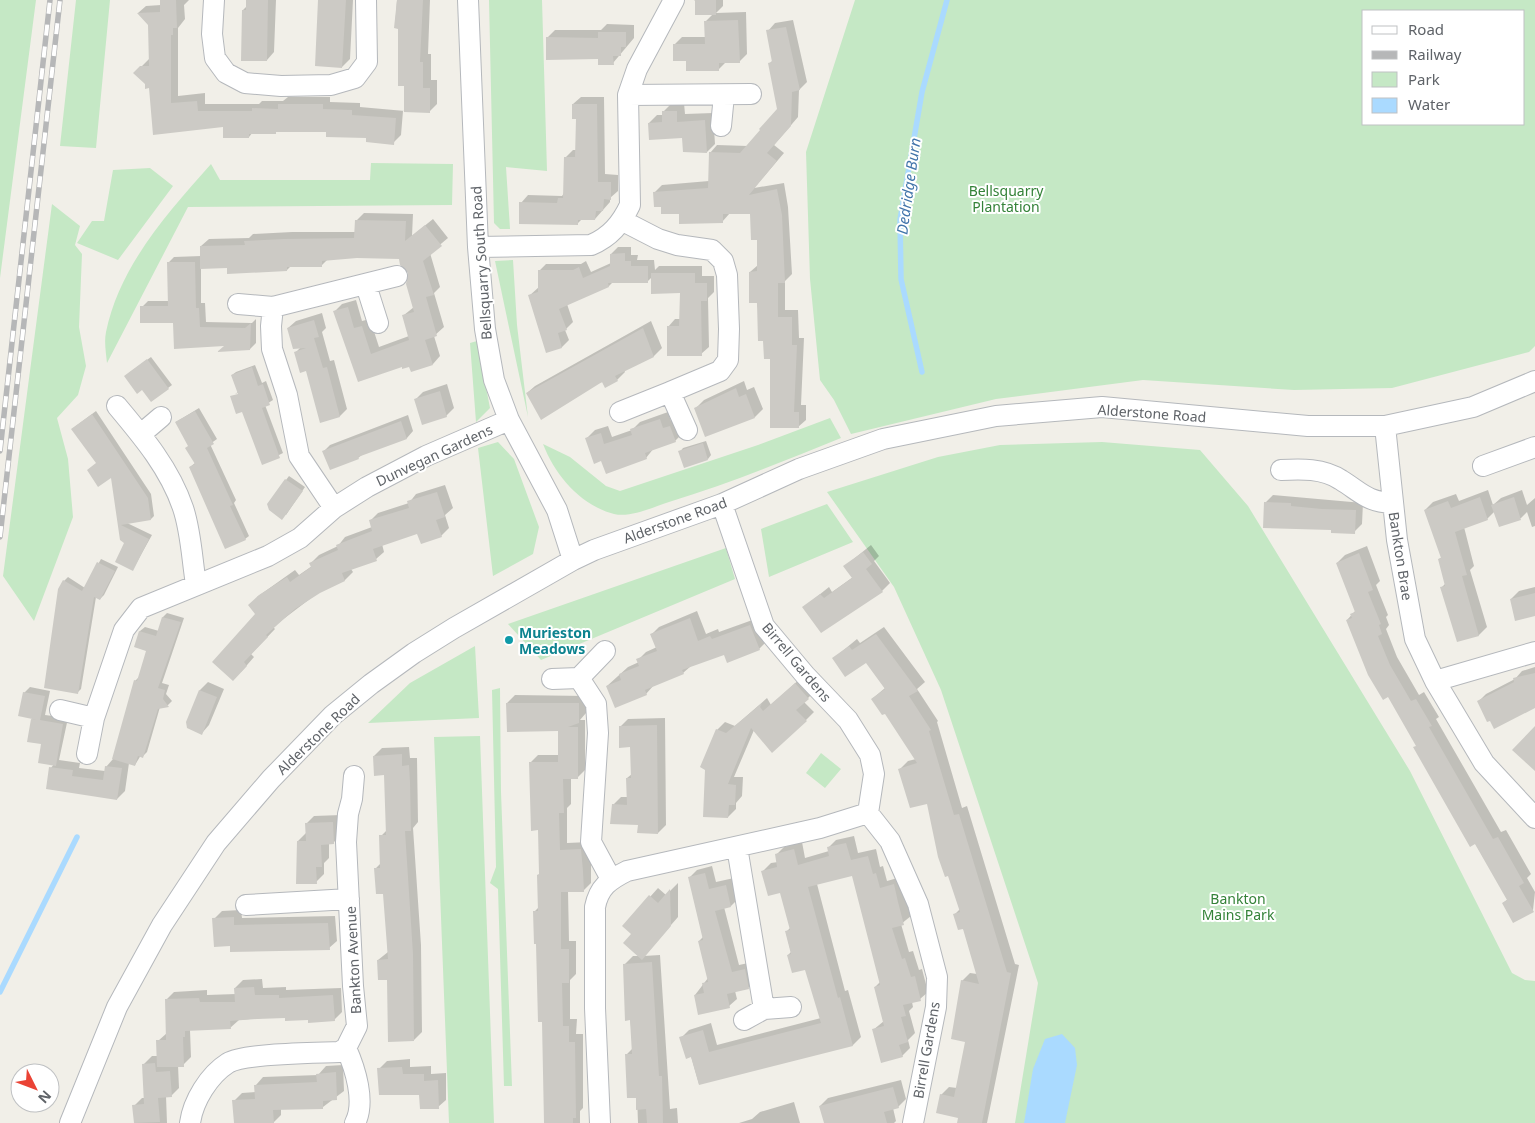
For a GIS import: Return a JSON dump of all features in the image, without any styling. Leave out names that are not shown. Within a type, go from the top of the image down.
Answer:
[{"type":"street","points":[[214,0],[212,34],[215,58],[226,73],[245,83],[281,86],[331,85],[355,78],[367,62],[366,0]]},
{"type":"street","name":"Bellsquarry South Road","points":[[468,0],[478,248],[485,329],[494,380],[509,420],[557,510],[573,560]]},
{"type":"street","points":[[478,248],[591,245],[605,239],[623,221],[630,205],[628,95],[637,69],[674,0]]},
{"type":"street","points":[[628,95],[751,94]]},
{"type":"street","points":[[721,126],[724,95]]},
{"type":"street","points":[[620,412],[720,371],[728,360],[727,275],[724,261],[712,250],[677,245],[658,239],[623,221]]},
{"type":"street","points":[[238,304],[274,307],[397,276]]},
{"type":"street","points":[[366,285],[378,323]]},
{"type":"street","points":[[274,307],[270,326],[272,349],[287,395],[299,456],[315,483],[334,508]]},
{"type":"street","name":"Alderstone Road","points":[[70,1123],[118,1007],[162,925],[216,843],[271,779],[334,715],[371,684],[414,653],[461,624],[573,560],[594,550],[722,504],[799,469],[883,439],[996,416],[1102,407],[1308,426],[1384,426],[1473,407],[1535,381]]},
{"type":"street","points":[[670,392],[686,430]]},
{"type":"street","points":[[117,406],[141,434],[164,468],[184,509],[196,584]]},
{"type":"street","points":[[141,434],[161,417]]},
{"type":"street","name":"Dunvegan Gardens","points":[[87,754],[94,718],[124,630],[141,608],[268,556],[300,538],[334,508],[426,456],[509,420]]},
{"type":"street","name":"Bankton Brae","points":[[1384,426],[1393,503],[1415,639],[1435,681],[1484,763],[1535,818]]},
{"type":"street","points":[[1484,466],[1533,454]]},
{"type":"street","points":[[1281,470],[1306,468],[1322,472],[1340,479],[1358,493],[1375,502],[1393,503]]},
{"type":"street","name":"Birrell Gardens","points":[[722,504],[764,626],[805,675],[848,720],[870,755],[874,774],[868,813],[890,841],[918,904],[937,977],[936,1007],[912,1123]]},
{"type":"street","name":"Bellsquarry South Road","points":[[557,510],[594,550]]},
{"type":"street","points":[[552,679],[580,678],[605,651]]},
{"type":"street","points":[[1435,681],[1535,652]]},
{"type":"street","points":[[580,678],[596,704],[598,733],[591,842],[611,878]]},
{"type":"street","points":[[60,710],[94,718]]},
{"type":"street","name":"Bankton Avenue","points":[[346,1048],[357,1026],[346,842],[354,776]]},
{"type":"street","points":[[600,1123],[595,1008],[595,907],[598,892],[611,878],[627,871],[820,828],[868,813]]},
{"type":"street","points":[[737,847],[764,1009]]},
{"type":"street","name":"Bankton Avenue","points":[[246,905],[349,899]]},
{"type":"street","points":[[744,1020],[764,1009],[791,1007]]},
{"type":"street","points":[[190,1123],[191,1116],[203,1090],[211,1078],[229,1062],[267,1056],[339,1052],[346,1048],[356,1070],[362,1122]]},
{"type":"green space","points":[[0,0],[36,0],[0,278]]},
{"type":"green space","points":[[76,0],[110,0],[96,148],[60,146]]},
{"type":"green space","points":[[489,0],[542,0],[547,171],[506,167],[510,229],[500,229],[494,223]]},
{"type":"green space","name":"Bellsquarry Plantation","points":[[855,0],[1535,0],[1535,346],[1529,352],[1392,388],[1294,390],[1143,380],[996,399],[851,434],[834,400],[820,380],[810,279],[806,152]]},
{"type":"green space","points":[[371,163],[453,164],[452,205],[188,207],[107,363],[106,332],[122,285],[147,242],[162,221],[211,164],[220,180],[370,180]]},
{"type":"green space","points":[[150,168],[173,186],[118,260],[77,243],[92,221],[104,221],[113,170]]},
{"type":"green space","points":[[52,204],[80,226],[75,245],[82,254],[79,327],[86,366],[78,395],[57,418],[68,459],[73,517],[34,621],[3,576]]},
{"type":"green space","points":[[513,260],[517,325],[528,417],[495,261]]},
{"type":"green space","points":[[477,341],[490,408],[476,422],[470,343]]},
{"type":"green space","points":[[830,418],[841,438],[713,488],[628,515],[614,514],[602,510],[580,496],[554,467],[543,444],[570,457],[606,486],[620,491],[758,445]]},
{"type":"green space","points":[[498,442],[514,459],[539,527],[533,554],[493,576],[478,448]]},
{"type":"green space","name":"Bankton Mains Park","points":[[1102,442],[1200,450],[1248,506],[1410,771],[1512,973],[1525,980],[1535,981],[1535,1123],[1015,1123],[1038,983],[941,690],[894,587],[827,492],[938,457],[1000,445]]},
{"type":"green space","points":[[827,504],[853,542],[769,577],[761,529]]},
{"type":"green space","points":[[726,548],[735,579],[541,660],[508,624]]},
{"type":"green space","points":[[475,646],[479,718],[368,723],[410,683]]},
{"type":"green space","points":[[500,688],[501,792],[512,1086],[504,1086],[498,889],[490,883],[496,867],[492,690]]},
{"type":"green space","points":[[480,736],[494,1123],[449,1123],[434,737]]},
{"type":"green space","points":[[821,753],[841,769],[825,788],[806,773]]},
{"type":"water","points":[[1062,1034],[1075,1048],[1077,1065],[1065,1123],[1024,1123],[1033,1069],[1045,1039]]},
{"type":"building","points":[[160,0],[176,0],[177,28],[173,28],[173,35],[171,35],[171,103],[197,101],[198,111],[252,111],[252,108],[278,109],[278,104],[323,104],[323,109],[352,110],[352,115],[396,118],[394,145],[366,142],[366,138],[326,137],[326,132],[276,132],[276,134],[249,134],[249,138],[223,138],[223,127],[153,135],[149,88],[145,89],[145,84],[133,73],[140,66],[149,66],[148,25],[137,13],[160,12]]},
{"type":"building","points":[[246,0],[268,0],[267,61],[241,61],[242,10],[246,10]]},
{"type":"building","points":[[318,0],[346,0],[342,68],[315,66]]},
{"type":"building","points":[[397,0],[423,0],[420,62],[423,62],[423,88],[430,88],[430,113],[404,112],[404,86],[398,86],[398,29],[394,28]]},
{"type":"building","points":[[695,0],[716,0],[716,15],[695,15]]},
{"type":"building","points":[[738,20],[740,63],[719,63],[719,71],[686,71],[686,61],[673,61],[673,44],[705,44],[704,21]]},
{"type":"building","points":[[786,27],[800,90],[792,92],[791,126],[767,153],[777,161],[749,195],[777,189],[782,215],[785,283],[778,283],[778,317],[792,317],[792,345],[797,345],[794,412],[799,412],[799,428],[770,428],[770,359],[764,359],[763,341],[758,341],[757,303],[749,303],[749,272],[757,271],[757,240],[751,240],[750,214],[723,214],[723,223],[679,224],[679,214],[661,214],[661,207],[654,207],[653,192],[708,188],[709,152],[740,153],[777,109],[768,63],[772,62],[766,30]]},
{"type":"building","points":[[598,32],[626,32],[626,47],[621,47],[621,56],[613,56],[614,65],[598,65],[598,59],[546,60],[546,37],[598,38]]},
{"type":"building","points":[[572,104],[597,104],[598,182],[611,182],[611,200],[604,199],[603,211],[596,211],[595,220],[578,220],[578,225],[519,224],[519,202],[557,203],[558,198],[563,198],[564,157],[575,157],[576,119],[572,119]]},
{"type":"building","points":[[662,111],[677,111],[677,122],[705,120],[707,153],[683,152],[682,138],[649,140],[648,123],[662,122]]},
{"type":"building","points":[[355,220],[406,221],[405,241],[425,225],[442,246],[423,261],[434,295],[426,297],[437,336],[425,340],[433,365],[411,372],[409,367],[402,369],[402,367],[358,382],[333,311],[348,307],[354,328],[362,326],[371,354],[409,340],[402,315],[414,312],[406,284],[408,273],[400,265],[399,259],[357,258],[322,261],[322,267],[287,267],[287,271],[227,274],[227,268],[200,269],[200,246],[245,245],[244,241],[354,238]]},
{"type":"building","points":[[625,253],[625,261],[631,261],[631,266],[648,266],[648,283],[608,283],[609,287],[559,309],[567,330],[558,333],[562,348],[546,353],[528,295],[538,292],[538,270],[573,270],[579,267],[583,278],[610,266],[610,254]]},
{"type":"building","points":[[167,262],[195,262],[196,308],[199,308],[200,327],[245,328],[251,323],[250,350],[217,352],[224,346],[174,349],[173,323],[140,323],[140,306],[168,306]]},
{"type":"building","points":[[651,273],[695,273],[695,283],[707,283],[707,301],[701,301],[702,356],[667,356],[667,326],[679,326],[680,293],[651,294]]},
{"type":"building","points":[[314,320],[319,337],[314,338],[323,368],[327,367],[340,417],[320,423],[306,371],[300,373],[294,352],[306,348],[293,349],[287,328]]},
{"type":"building","points":[[643,328],[654,357],[615,376],[618,381],[605,388],[602,382],[541,420],[526,393]]},
{"type":"building","points":[[147,359],[169,389],[151,402],[142,390],[137,394],[124,376]]},
{"type":"building","points":[[252,367],[258,386],[263,384],[270,405],[262,408],[280,458],[262,465],[242,412],[236,414],[230,396],[238,394],[231,375]]},
{"type":"building","points":[[736,388],[739,397],[746,394],[755,418],[705,437],[694,408]]},
{"type":"building","points":[[440,391],[447,417],[422,425],[414,399]]},
{"type":"building","points":[[195,411],[214,444],[207,448],[233,505],[230,506],[246,540],[225,549],[189,467],[195,464],[185,448],[188,446],[175,422]]},
{"type":"building","points":[[92,414],[148,498],[151,520],[121,525],[149,539],[133,571],[115,562],[124,543],[120,540],[111,478],[98,487],[87,470],[96,463],[71,429]]},
{"type":"building","points":[[660,419],[663,428],[670,426],[676,442],[645,453],[647,459],[606,474],[601,461],[594,464],[585,438],[601,433],[604,444],[632,435],[630,429]]},
{"type":"building","points":[[401,421],[407,439],[358,457],[359,459],[330,470],[322,451]]},
{"type":"building","points":[[703,443],[708,460],[684,468],[678,451]]},
{"type":"building","points":[[285,479],[303,491],[282,520],[269,510],[267,504]]},
{"type":"building","points":[[437,492],[445,517],[436,520],[442,537],[421,544],[417,534],[373,549],[377,561],[342,573],[345,581],[320,593],[295,609],[266,635],[268,637],[244,662],[247,666],[233,681],[212,662],[255,614],[248,605],[259,595],[287,577],[290,582],[311,567],[309,563],[338,550],[336,545],[372,531],[369,520],[409,508],[407,501]]},
{"type":"building","points":[[1480,497],[1488,520],[1455,532],[1467,575],[1462,576],[1479,636],[1457,642],[1440,587],[1445,586],[1438,559],[1441,558],[1424,510],[1448,501],[1451,508]]},
{"type":"building","points":[[1514,497],[1521,520],[1499,527],[1491,505]]},
{"type":"building","points":[[1264,502],[1291,503],[1291,506],[1322,509],[1356,510],[1355,534],[1331,533],[1331,530],[1263,528]]},
{"type":"building","points":[[863,552],[872,564],[866,569],[883,592],[821,633],[802,607],[820,594],[824,598],[852,578],[843,566]]},
{"type":"building","points":[[1359,553],[1373,590],[1368,592],[1381,624],[1379,625],[1382,634],[1378,636],[1390,665],[1411,701],[1416,699],[1432,726],[1429,727],[1493,839],[1498,837],[1524,883],[1519,886],[1534,912],[1513,923],[1502,903],[1507,900],[1475,844],[1470,847],[1413,747],[1416,746],[1388,697],[1383,700],[1368,675],[1346,620],[1352,618],[1350,614],[1355,612],[1336,563]]},
{"type":"building","points":[[97,562],[115,571],[100,600],[94,597],[78,694],[44,688],[58,589],[63,580],[82,591]]},
{"type":"building","points":[[1535,593],[1535,616],[1515,621],[1510,599]]},
{"type":"building","points":[[162,617],[181,622],[158,688],[165,690],[163,699],[169,707],[158,709],[143,758],[138,756],[135,766],[112,759],[134,680],[137,681],[146,651],[134,647],[139,631],[156,636]]},
{"type":"building","points":[[690,618],[698,641],[710,636],[712,639],[750,625],[760,650],[727,663],[724,655],[682,670],[684,674],[645,690],[647,695],[615,708],[606,686],[621,680],[619,674],[639,666],[636,659],[657,651],[650,634]]},
{"type":"building","points":[[876,634],[918,691],[909,696],[931,730],[929,731],[954,815],[959,814],[1007,972],[1011,973],[982,1123],[957,1123],[958,1118],[936,1113],[940,1094],[954,1097],[965,1042],[951,1039],[961,980],[979,984],[963,929],[958,930],[953,914],[960,912],[948,876],[945,877],[938,857],[927,804],[910,808],[898,769],[917,763],[885,714],[882,715],[871,699],[885,689],[866,663],[845,677],[832,658],[849,646],[852,650]]},
{"type":"building","points":[[1535,673],[1535,708],[1494,729],[1490,721],[1487,722],[1477,701],[1514,682],[1513,678]]},
{"type":"building","points":[[795,683],[809,699],[796,710],[807,721],[772,753],[751,728],[728,784],[736,785],[735,805],[729,805],[728,818],[703,817],[705,770],[700,767],[716,729],[726,733],[762,703],[760,707],[763,711]]},
{"type":"building","points":[[199,690],[217,697],[202,735],[187,728],[186,722]]},
{"type":"building","points":[[23,692],[45,696],[40,720],[63,724],[56,766],[38,763],[41,744],[27,742],[31,719],[37,720],[18,716]]},
{"type":"building","points":[[506,703],[579,703],[579,723],[568,727],[578,727],[578,779],[563,779],[564,813],[559,813],[560,850],[581,849],[584,892],[561,892],[561,949],[569,949],[569,983],[562,983],[563,1026],[569,1026],[569,1042],[575,1042],[576,1118],[573,1118],[573,1123],[544,1123],[542,1022],[538,1022],[536,944],[534,944],[533,911],[538,911],[538,830],[531,831],[529,762],[558,762],[558,731],[507,732]]},
{"type":"building","points":[[657,725],[658,834],[637,833],[638,825],[610,824],[612,804],[627,805],[626,778],[631,778],[630,747],[619,748],[619,726]]},
{"type":"building","points":[[1535,726],[1535,771],[1512,750]]},
{"type":"building","points":[[402,754],[402,766],[409,765],[410,782],[411,831],[405,831],[413,954],[414,1041],[388,1042],[387,980],[378,980],[377,960],[388,959],[383,894],[376,894],[374,868],[380,868],[379,835],[386,835],[384,775],[374,776],[373,756]]},
{"type":"building","points":[[105,766],[122,768],[117,800],[46,789],[49,767],[73,770],[72,776],[103,780]]},
{"type":"building","points":[[333,822],[334,844],[321,845],[322,867],[316,867],[317,884],[296,884],[297,841],[306,841],[305,823]]},
{"type":"building","points":[[846,843],[851,860],[868,856],[873,874],[876,873],[880,888],[894,884],[904,925],[892,928],[902,959],[905,958],[911,977],[915,976],[921,1001],[903,1005],[906,1016],[901,1017],[908,1042],[899,1045],[903,1057],[881,1063],[872,1029],[884,1026],[874,987],[880,985],[852,876],[808,887],[853,1046],[699,1085],[691,1057],[686,1059],[679,1037],[703,1030],[709,1052],[821,1023],[805,970],[792,973],[787,955],[791,954],[785,931],[790,930],[780,893],[768,896],[761,871],[777,867],[775,854],[794,849],[798,865],[829,856],[827,847]]},
{"type":"building","points":[[705,873],[709,889],[726,885],[731,907],[715,911],[732,972],[745,969],[749,989],[727,994],[730,1008],[698,1015],[694,995],[704,993],[702,983],[708,982],[698,941],[703,940],[688,877]]},
{"type":"building","points":[[670,889],[671,926],[642,960],[623,943],[631,934],[622,926],[649,895],[658,903]]},
{"type":"building","points":[[234,917],[234,925],[328,923],[330,950],[230,952],[230,946],[214,947],[212,918]]},
{"type":"building","points":[[652,962],[659,1076],[662,1076],[663,1123],[647,1123],[646,1109],[636,1110],[636,1098],[627,1098],[625,1054],[632,1054],[630,1020],[625,1021],[623,964]]},
{"type":"building","points":[[254,987],[255,995],[279,995],[279,998],[333,995],[335,1021],[308,1023],[308,1020],[285,1021],[285,1018],[257,1019],[230,1021],[231,1029],[185,1031],[185,1037],[183,1037],[184,1067],[157,1067],[156,1040],[166,1040],[165,999],[199,998],[200,1002],[235,1002],[234,988]]},
{"type":"building","points":[[155,1063],[156,1072],[170,1071],[172,1097],[158,1098],[160,1122],[134,1123],[132,1105],[144,1104],[142,1064]]},
{"type":"building","points":[[402,1067],[403,1074],[424,1074],[424,1081],[438,1080],[439,1109],[420,1109],[419,1095],[379,1095],[377,1068]]},
{"type":"building","points":[[336,1072],[337,1100],[323,1101],[323,1109],[273,1110],[274,1123],[234,1123],[232,1100],[255,1099],[254,1085],[317,1082],[316,1074]]},
{"type":"building","points":[[893,1087],[899,1108],[884,1112],[887,1123],[824,1123],[819,1106]]},
{"type":"waterway","name":"Dedridge Burn","points":[[922,372],[901,279],[900,220],[922,92],[947,0]]},
{"type":"waterway","points":[[0,992],[77,837]]},
{"type":"railway","points":[[0,451],[50,0]]},
{"type":"railway","points":[[0,537],[60,0]]},
{"type":"place","name":"Murieston Meadows","points":[[509,640]]}]
